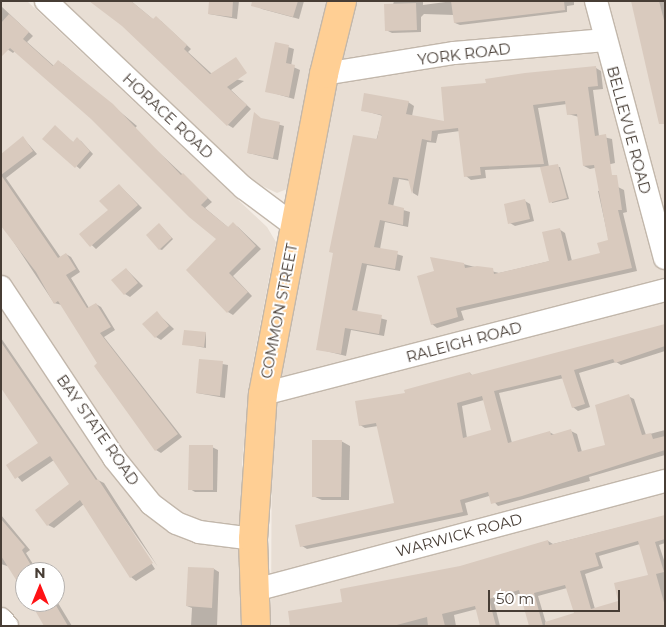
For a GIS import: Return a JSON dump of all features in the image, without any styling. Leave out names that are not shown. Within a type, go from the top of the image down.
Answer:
[{"type":"main road","name":"COMMON STREET","points":[[256,626],[253,539],[263,394],[324,74],[342,1]]},
{"type":"street","name":"HORACE ROAD","points":[[46,1],[244,188],[295,226]]},
{"type":"street","name":"BELLEVUE ROAD","points":[[596,1],[665,258]]},
{"type":"street","name":"YORK ROAD","points":[[324,74],[454,53],[605,40]]},
{"type":"street","name":"BAY STATE ROAD","points":[[1,287],[114,458],[151,504],[176,523],[199,532],[253,539]]},
{"type":"street","name":"RALEIGH ROAD","points":[[263,394],[665,290]]},
{"type":"street","name":"WARWICK ROAD","points":[[254,590],[665,482]]},
{"type":"street","points":[[1,619],[6,626]]},
{"type":"shaded area","points":[[1,1],[27,1],[267,227],[276,242],[253,363],[242,462],[244,626],[1,626]]},
{"type":"shaded area","points":[[59,1],[328,1],[287,189],[277,193],[250,180]]},
{"type":"shaded area","points":[[353,1],[665,1],[665,626],[271,626],[272,412]]},
{"type":"building","points":[[89,1],[131,1],[153,19],[156,16],[187,45],[184,49],[210,74],[236,57],[247,73],[227,87],[247,105],[227,126],[122,26]]},
{"type":"building","points":[[209,1],[233,1],[232,17],[208,14]]},
{"type":"building","points":[[252,1],[298,1],[293,17],[251,6]]},
{"type":"building","points":[[451,1],[564,1],[565,10],[454,23]]},
{"type":"building","points":[[631,1],[659,1],[665,24],[665,124],[659,124]]},
{"type":"building","points":[[416,3],[417,30],[385,31],[384,4]]},
{"type":"building","points":[[9,14],[29,32],[23,39],[53,66],[58,60],[113,104],[181,175],[183,173],[208,198],[201,205],[228,227],[233,222],[256,246],[229,273],[248,292],[227,313],[186,270],[216,239],[189,217],[91,119],[10,48],[1,57],[1,23]]},
{"type":"building","points":[[275,42],[289,45],[286,63],[295,65],[289,97],[265,92]]},
{"type":"building","points":[[596,66],[598,86],[588,87],[595,136],[606,134],[612,175],[617,175],[622,210],[618,210],[632,268],[456,308],[458,317],[431,325],[417,276],[434,271],[430,257],[464,263],[465,268],[477,266],[493,268],[494,274],[549,261],[542,232],[560,228],[568,261],[600,253],[597,243],[608,240],[594,165],[583,166],[577,114],[567,115],[565,101],[533,105],[544,164],[480,167],[481,175],[464,177],[458,128],[432,131],[431,141],[422,139],[412,194],[408,179],[393,177],[388,204],[404,208],[403,225],[380,220],[374,247],[398,251],[395,269],[362,263],[352,310],[382,315],[379,334],[345,328],[341,354],[316,350],[333,253],[329,252],[353,135],[377,139],[382,115],[361,111],[364,93],[409,101],[406,114],[444,121],[441,87],[486,83],[485,79],[525,73]]},
{"type":"building","points":[[254,112],[261,118],[280,122],[273,158],[247,153]]},
{"type":"building","points":[[55,125],[73,142],[77,137],[90,151],[75,168],[42,139]]},
{"type":"building","points":[[23,136],[33,151],[1,175],[1,154]]},
{"type":"building","points":[[558,164],[567,198],[549,203],[540,167]]},
{"type":"building","points":[[1,175],[58,258],[66,253],[76,269],[66,275],[87,308],[96,303],[111,327],[100,333],[178,434],[155,451],[94,366],[97,363],[58,301],[54,304],[36,272],[1,226]]},
{"type":"building","points":[[119,184],[138,205],[90,247],[79,234],[108,210],[99,201]]},
{"type":"building","points":[[525,199],[530,219],[508,224],[504,204]]},
{"type":"building","points":[[159,223],[172,238],[159,250],[146,235]]},
{"type":"building","points":[[126,268],[138,283],[124,295],[111,280]]},
{"type":"building","points":[[157,311],[169,326],[155,338],[142,324]]},
{"type":"building","points":[[665,324],[665,346],[615,363],[613,359],[574,370],[585,404],[572,408],[561,375],[494,391],[508,443],[550,431],[551,435],[571,429],[578,452],[605,445],[595,405],[629,394],[642,435],[651,433],[653,439],[665,436],[665,450],[522,496],[491,504],[488,492],[460,500],[463,512],[300,547],[295,525],[394,503],[376,423],[359,426],[355,401],[405,393],[404,390],[470,372],[471,375]],"holes":[[[482,396],[491,430],[463,438],[457,403]]]},
{"type":"building","points":[[184,330],[206,332],[204,347],[182,345]]},
{"type":"building","points":[[1,342],[96,480],[98,479],[153,563],[130,578],[80,500],[47,526],[35,510],[69,484],[50,456],[15,479],[6,465],[38,443],[1,388]]},
{"type":"building","points":[[199,359],[223,361],[220,396],[196,393]]},
{"type":"building","points":[[312,440],[342,440],[341,497],[312,497]]},
{"type":"building","points":[[189,445],[213,445],[213,490],[188,490]]},
{"type":"building","points":[[665,515],[665,539],[655,542],[664,572],[656,574],[665,606],[665,626],[545,626],[545,622],[574,613],[565,585],[534,593],[543,626],[529,626],[519,590],[489,599],[496,626],[480,626],[475,606],[442,614],[445,626],[428,626],[427,617],[393,626],[290,626],[288,611],[342,602],[340,589],[460,566],[548,540],[549,545]],"holes":[[[638,541],[648,575],[614,583],[618,601],[591,609],[580,571],[599,566],[595,553]]]},
{"type":"building","points":[[1,519],[25,547],[22,550],[29,562],[15,562],[15,578],[1,556]]},
{"type":"building","points":[[188,567],[214,568],[212,608],[186,606]]},
{"type":"building","points":[[36,612],[60,612],[68,626],[44,626]]}]
